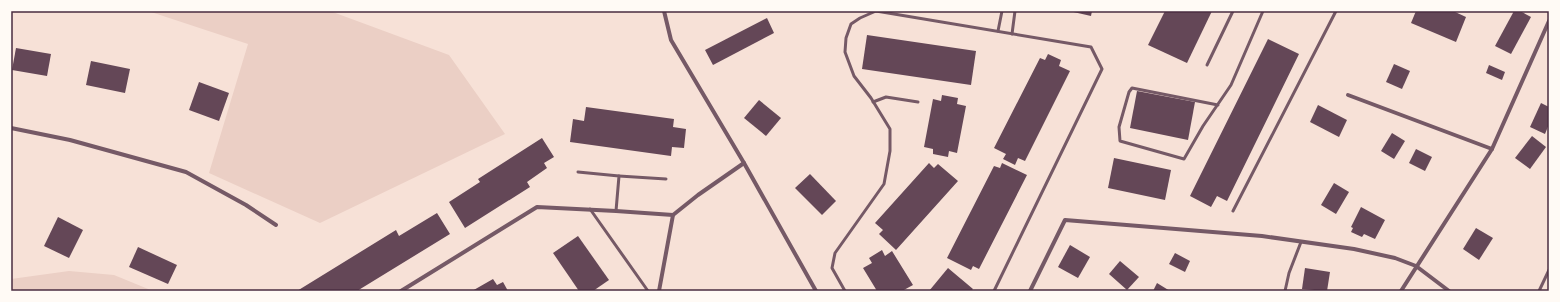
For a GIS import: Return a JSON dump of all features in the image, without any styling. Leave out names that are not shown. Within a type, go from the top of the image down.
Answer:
[{"type":"street","points":[[664,11],[671,40],[744,163],[816,291]]},
{"type":"street","points":[[1402,291],[1416,266],[1492,149],[1549,21]]},
{"type":"street","points":[[1348,95],[1492,149]]},
{"type":"street","points":[[11,128],[70,140],[186,172],[246,205],[276,225]]},
{"type":"street","points":[[659,291],[673,215],[698,195],[744,163]]},
{"type":"street","points":[[401,291],[537,207],[673,215]]},
{"type":"street","points":[[1030,291],[1065,220],[1262,236],[1354,249],[1395,258],[1416,266],[1450,291]]},
{"type":"lane","points":[[998,31],[1002,11]]},
{"type":"lane","points":[[1012,34],[1015,11]]},
{"type":"lane","points":[[1206,65],[1233,11]]},
{"type":"lane","points":[[1218,105],[1132,88],[1129,92],[1119,127],[1120,141],[1184,159],[1203,126],[1218,105],[1231,85],[1263,11]]},
{"type":"lane","points":[[1233,211],[1336,11]]},
{"type":"lane","points":[[845,291],[832,268],[835,253],[884,184],[890,151],[890,129],[854,76],[845,52],[846,38],[851,24],[860,18],[876,12],[1092,47],[1102,69],[994,291]]},
{"type":"lane","points":[[873,102],[886,97],[918,102]]},
{"type":"lane","points":[[578,172],[666,179]]},
{"type":"lane","points":[[616,211],[619,176]]},
{"type":"lane","points":[[590,210],[648,291]]},
{"type":"lane","points":[[1285,291],[1289,273],[1301,242]]},
{"type":"lane","points":[[1539,291],[1549,270]]},
{"type":"shaded area","points":[[148,11],[330,11],[449,55],[505,134],[320,223],[209,173],[248,44]]},
{"type":"shaded area","points":[[69,271],[114,275],[153,291],[11,291],[11,279]]},
{"type":"building","points":[[1069,11],[1092,11],[1091,16]]},
{"type":"building","points":[[1165,11],[1212,11],[1187,63],[1148,45]]},
{"type":"building","points":[[1416,11],[1453,11],[1466,17],[1456,42],[1411,23]]},
{"type":"building","points":[[1514,11],[1520,11],[1531,17],[1511,54],[1495,46]]},
{"type":"building","points":[[767,18],[774,33],[713,65],[705,50]]},
{"type":"building","points":[[867,35],[976,51],[971,85],[862,69]]},
{"type":"building","points":[[1268,39],[1299,54],[1227,201],[1217,196],[1211,207],[1190,196]]},
{"type":"building","points":[[16,48],[51,54],[47,76],[12,70]]},
{"type":"building","points":[[1048,54],[1061,60],[1059,66],[1070,71],[1025,161],[1018,158],[1015,165],[1003,159],[1006,154],[994,148],[1040,58],[1045,60]]},
{"type":"building","points":[[91,61],[130,69],[125,93],[86,85]]},
{"type":"building","points":[[1394,64],[1410,71],[1402,89],[1386,82]]},
{"type":"building","points":[[1489,65],[1505,72],[1502,80],[1486,73]]},
{"type":"building","points":[[199,82],[229,93],[219,121],[189,110]]},
{"type":"building","points":[[1137,91],[1195,102],[1188,140],[1130,128]]},
{"type":"building","points":[[942,95],[958,98],[957,104],[966,106],[957,153],[949,151],[948,157],[933,154],[933,149],[924,147],[933,99],[941,101]]},
{"type":"building","points":[[759,100],[781,118],[766,136],[744,118]]},
{"type":"building","points":[[1541,103],[1549,107],[1549,124],[1545,134],[1530,127]]},
{"type":"building","points":[[1318,105],[1347,120],[1339,137],[1310,122]]},
{"type":"building","points":[[586,107],[674,119],[673,127],[686,129],[684,148],[672,147],[671,156],[570,142],[573,119],[584,121]]},
{"type":"building","points":[[1392,133],[1405,141],[1394,159],[1381,151]]},
{"type":"building","points":[[1532,136],[1546,147],[1530,169],[1515,158]]},
{"type":"building","points":[[542,138],[554,157],[544,163],[547,168],[527,182],[530,187],[465,228],[449,202],[480,182],[478,179]]},
{"type":"building","points":[[1416,149],[1432,157],[1425,171],[1409,163]]},
{"type":"building","points":[[1114,158],[1171,170],[1165,200],[1108,188]]},
{"type":"building","points":[[929,163],[934,168],[938,164],[958,181],[896,250],[879,234],[883,230],[875,223]]},
{"type":"building","points":[[1002,163],[1027,175],[979,269],[973,266],[971,270],[947,258],[994,166],[1000,168]]},
{"type":"building","points":[[810,174],[836,201],[822,215],[795,188]]},
{"type":"building","points":[[1334,183],[1349,192],[1336,214],[1321,205]]},
{"type":"building","points":[[1361,207],[1385,220],[1375,239],[1364,234],[1362,237],[1351,232],[1353,228],[1351,227]]},
{"type":"building","points":[[437,213],[450,234],[357,291],[297,291],[396,230],[399,236]]},
{"type":"building","points":[[58,217],[83,230],[69,258],[44,246]]},
{"type":"building","points":[[1476,228],[1493,238],[1479,260],[1463,249]]},
{"type":"building","points":[[578,236],[609,280],[593,291],[579,291],[553,253]]},
{"type":"building","points":[[1070,245],[1090,257],[1078,278],[1058,267]]},
{"type":"building","points":[[138,247],[177,265],[168,284],[129,267]]},
{"type":"building","points":[[882,250],[885,256],[892,251],[913,285],[902,291],[877,291],[863,268],[872,263],[869,258]]},
{"type":"building","points":[[1175,253],[1190,261],[1185,272],[1169,264]]},
{"type":"building","points":[[1120,261],[1139,277],[1127,290],[1109,274]]},
{"type":"building","points":[[948,268],[973,289],[971,291],[929,291]]},
{"type":"building","points":[[1305,268],[1330,272],[1327,291],[1302,289]]},
{"type":"building","points":[[493,279],[497,285],[503,282],[508,291],[472,291]]},
{"type":"building","points":[[1157,283],[1170,291],[1153,291]]}]
